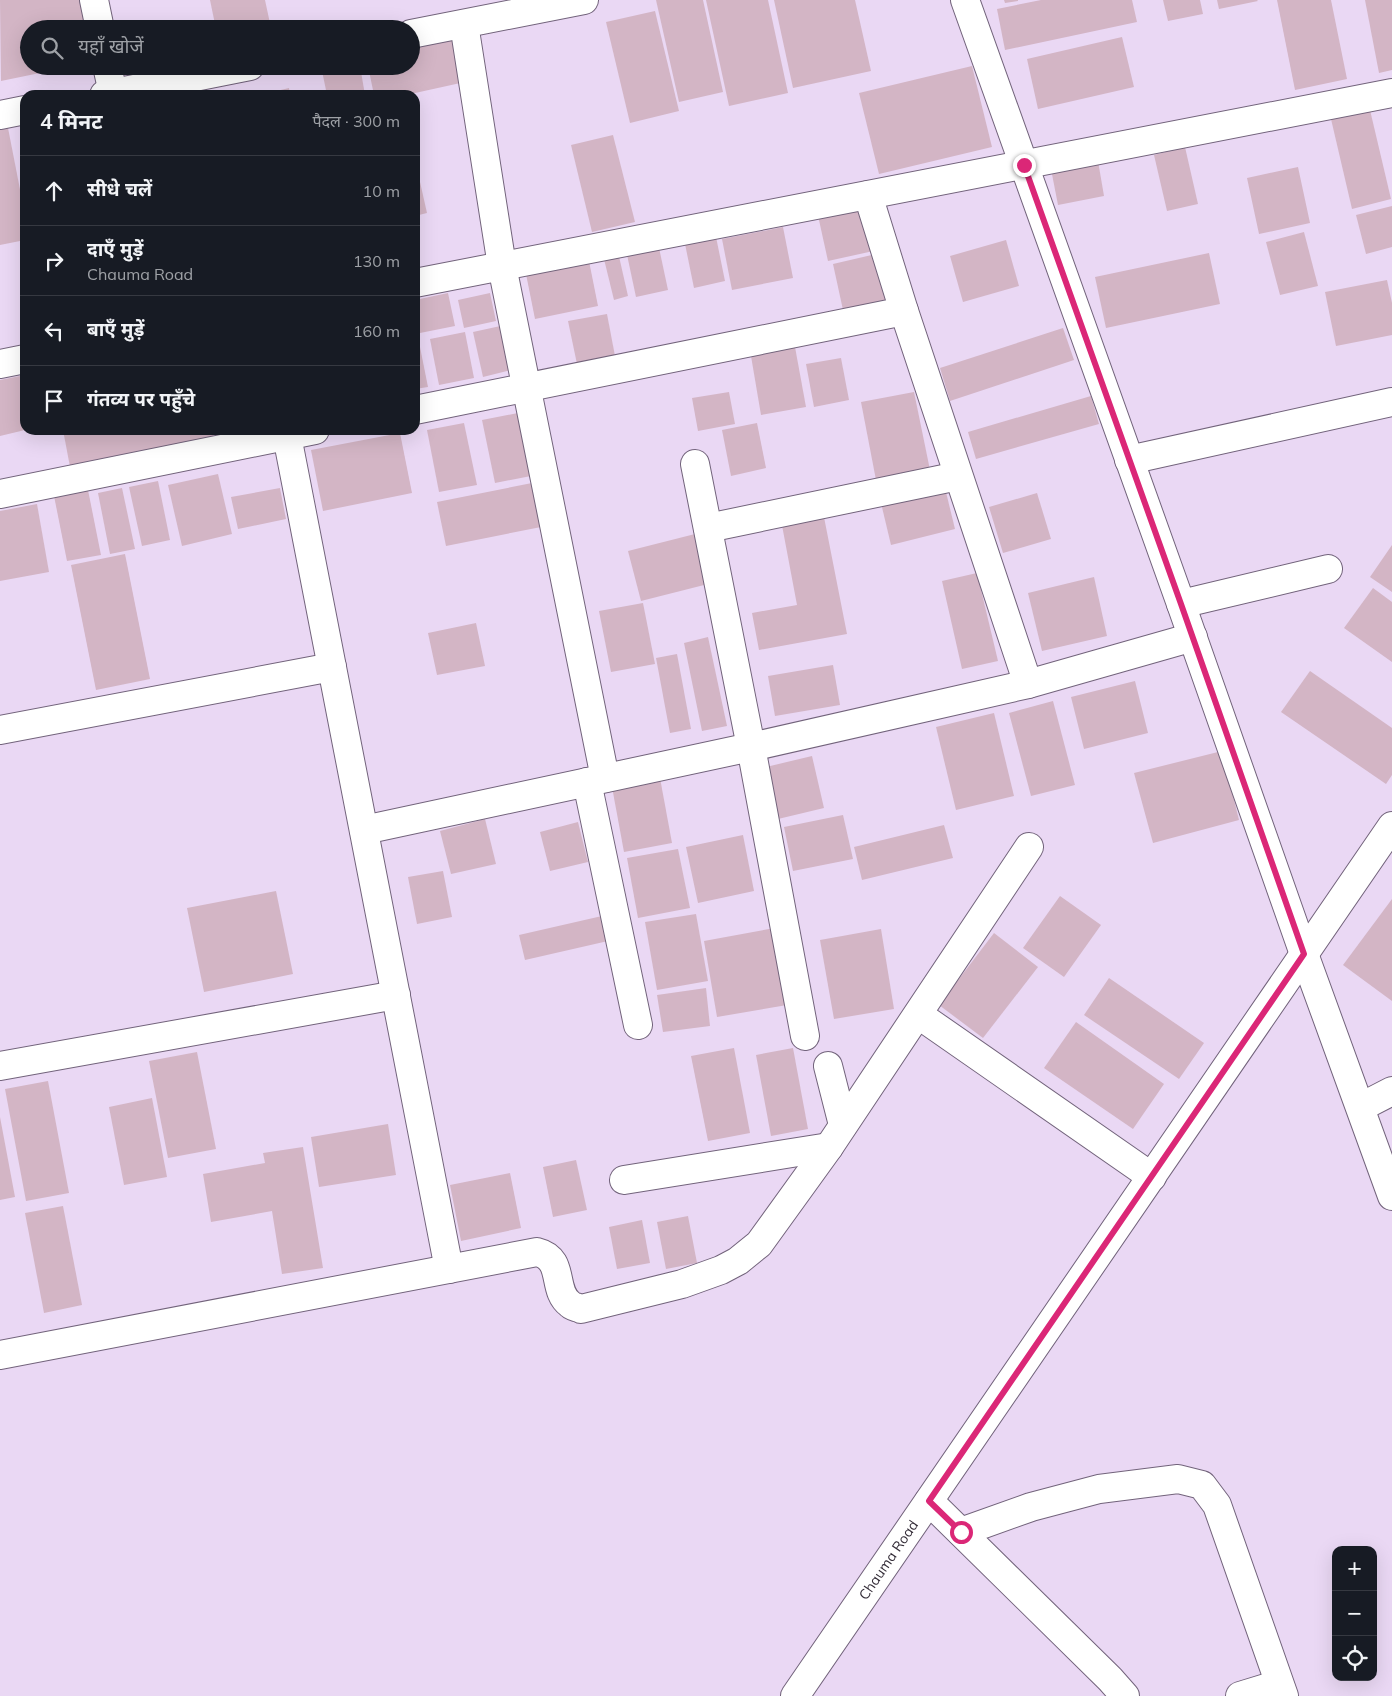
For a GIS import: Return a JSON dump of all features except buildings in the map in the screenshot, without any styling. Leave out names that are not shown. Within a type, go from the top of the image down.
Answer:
[{"type":"street","points":[[94,0],[98,20]]},
{"type":"street","points":[[420,32],[584,0]]},
{"type":"street","points":[[965,0],[1193,637],[1304,954],[1392,1195]]},
{"type":"street","points":[[464,24],[502,266],[526,387],[638,1025]]},
{"type":"street","points":[[107,75],[108,90]]},
{"type":"street","points":[[128,90],[204,75]]},
{"type":"street","points":[[420,282],[1392,93]]},
{"type":"street","points":[[0,115],[20,111]]},
{"type":"street","points":[[868,195],[904,311],[1028,684]]},
{"type":"street","points":[[420,409],[904,311]]},
{"type":"street","points":[[0,364],[20,361]]},
{"type":"street","points":[[1130,460],[1392,402]]},
{"type":"street","points":[[0,494],[292,435]]},
{"type":"street","points":[[287,436],[450,1269]]},
{"type":"street","points":[[695,464],[806,1036]]},
{"type":"street","points":[[708,528],[958,476]]},
{"type":"street","points":[[1181,604],[1328,569]]},
{"type":"street","points":[[364,830],[751,747],[1028,684],[1193,637]]},
{"type":"street","points":[[0,730],[332,667]]},
{"type":"street","name":"Chauma Road","points":[[795,1696],[1392,826]]},
{"type":"street","points":[[0,1355],[537,1252],[545,1254],[552,1259],[562,1293],[566,1300],[570,1305],[581,1308],[682,1284],[721,1270],[738,1261],[759,1244],[836,1136],[919,1014],[1029,847]]},
{"type":"street","points":[[0,1066],[396,995]]},
{"type":"street","points":[[919,1014],[1152,1177]]},
{"type":"street","points":[[828,1066],[836,1136]]},
{"type":"street","points":[[1361,1107],[1392,1091]]},
{"type":"street","points":[[624,1180],[836,1136]]},
{"type":"street","points":[[961,1532],[1031,1507],[1099,1488],[1178,1479],[1202,1485],[1217,1505],[1281,1690],[1240,1696]]},
{"type":"street","points":[[929,1501],[1125,1696]]},
{"type":"route","points":[[961,1532],[929,1501],[1304,954],[1024,165]]}]
